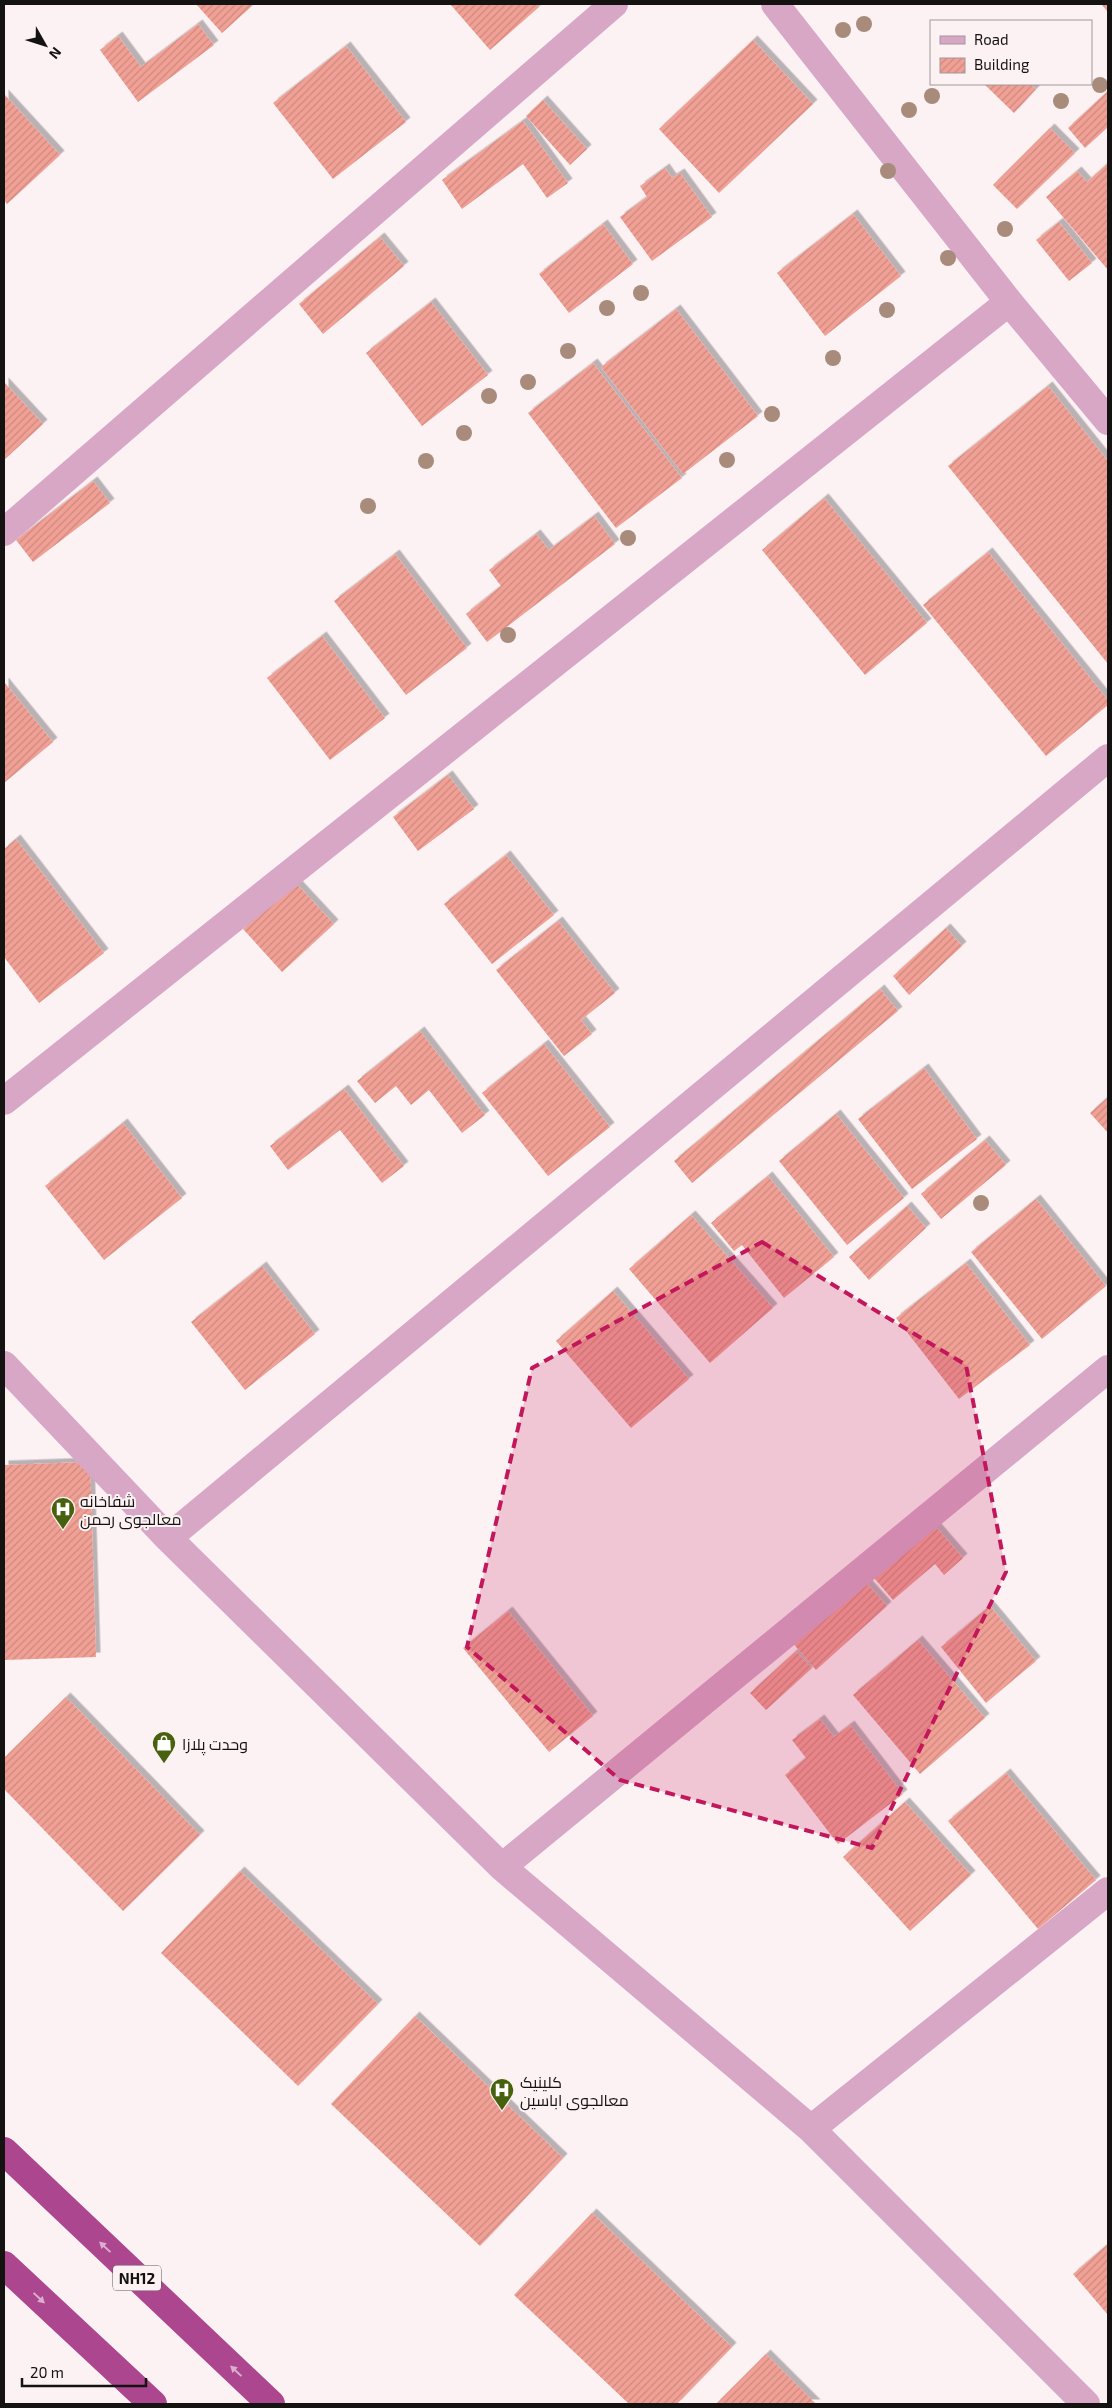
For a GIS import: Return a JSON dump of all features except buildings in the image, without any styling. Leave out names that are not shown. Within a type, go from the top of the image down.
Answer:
[{"type":"highway","name":"NH12","points":[[4,2151],[271,2404]]},
{"type":"highway","points":[[4,2265],[153,2404]]},
{"type":"street","points":[[4,532],[614,4]]},
{"type":"street","points":[[775,4],[1009,302],[1108,421]]},
{"type":"street","points":[[4,1101],[1009,302]]},
{"type":"street","points":[[168,1538],[1108,758]]},
{"type":"street","points":[[4,1365],[168,1538],[502,1867],[811,2129],[1086,2404]]},
{"type":"street","points":[[502,1867],[1108,1369]]},
{"type":"street","points":[[811,2129],[1108,1891]]},
{"type":"highlighted area","points":[[762,1242],[966,1365],[1006,1572],[872,1848],[620,1780],[467,1647],[532,1368]]},
{"type":"place","name":"شفاخانه معالجوی رحمن","points":[[63,1530]]},
{"type":"place","name":"وحدت پلازا","points":[[164,1764]]},
{"type":"place","name":"کلینیک معالجوی اباسین","points":[[502,2111]]}]
